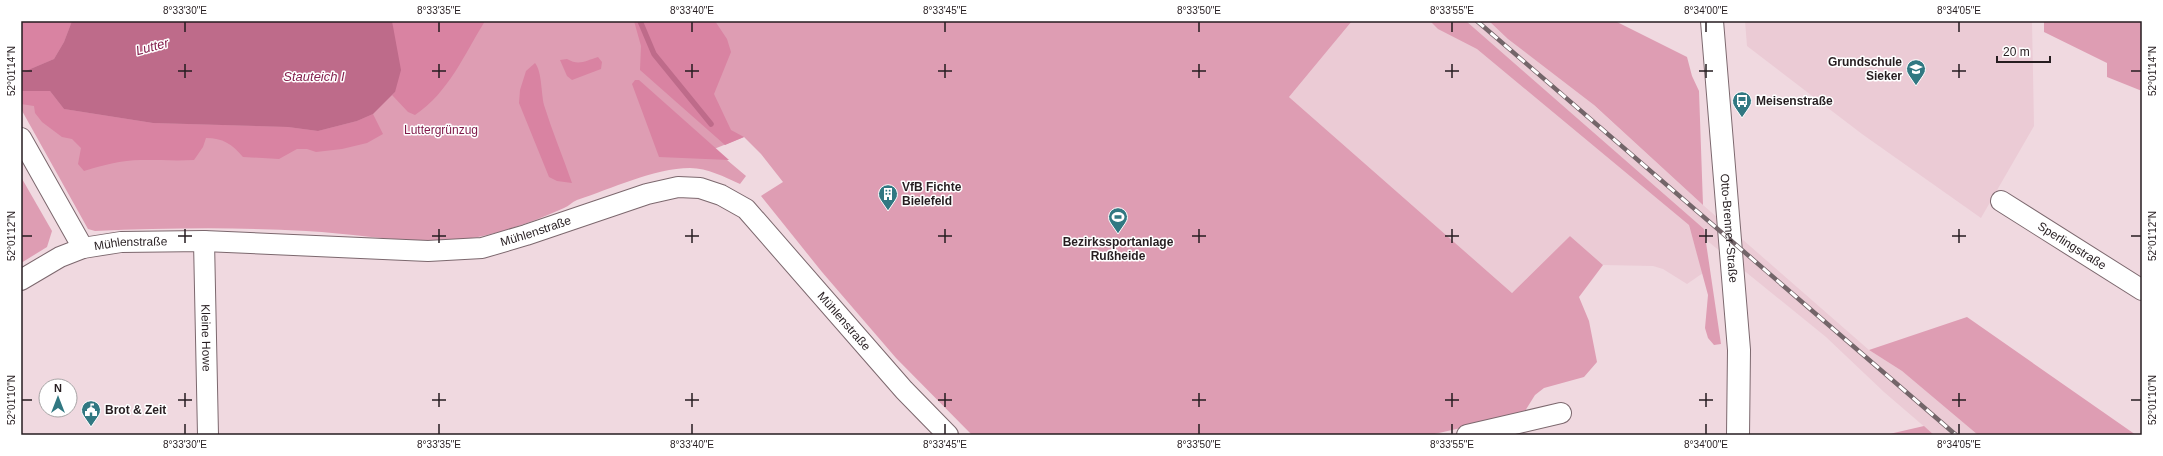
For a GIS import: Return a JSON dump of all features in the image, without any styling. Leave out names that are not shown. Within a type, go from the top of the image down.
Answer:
[{"type":"street","name":"Otto-Brenner-Straße","points":[[1712,21],[1739,350],[1738,435]]},
{"type":"street","points":[[21,138],[83,248]]},
{"type":"street","name":"Mühlenstraße","points":[[21,280],[60,257],[83,248],[121,242],[204,241],[428,251],[470,250],[509,241],[666,188],[700,188],[721,195],[746,208],[904,390],[948,435]]},
{"type":"street","name":"Sperlingstraße","points":[[2001,201],[2142,290]]},
{"type":"street","name":"Kleine Howe","points":[[204,241],[208,435]]},
{"type":"street","points":[[1467,435],[1561,413]]},
{"type":"shaded area","points":[[21,21],[72,21],[64,42],[54,59],[21,73]]},
{"type":"shaded area","points":[[392,21],[485,21],[463,60],[447,84],[427,106],[415,115],[408,112],[392,95],[395,92]]},
{"type":"shaded area","points":[[634,21],[715,21],[727,39],[731,52],[714,94],[731,130],[744,137],[725,145],[640,70],[641,46]]},
{"type":"shaded area","points":[[1352,21],[1502,21],[1703,205],[1869,350],[1902,371],[1978,435],[1934,435],[1884,392],[1826,337],[1689,226],[1703,273],[1687,284],[1663,269],[1653,266],[1603,265],[1570,236],[1512,293],[1289,97]]},
{"type":"shaded area","name":"Grundschule Sieker","points":[[1745,21],[2032,21],[2034,126],[1981,218],[1862,134],[1747,46]]},
{"type":"shaded area","points":[[598,57],[602,62],[601,69],[572,80],[567,76],[560,60],[567,59],[579,62]]},
{"type":"shaded area","points":[[535,63],[539,72],[544,105],[572,183],[557,181],[549,177],[519,103],[520,90],[526,71]]},
{"type":"shaded area","points":[[635,80],[639,80],[729,160],[659,157],[632,84]]},
{"type":"shaded area","points":[[21,91],[50,91],[64,109],[153,123],[288,127],[318,131],[357,121],[373,114],[383,134],[367,143],[342,149],[316,152],[307,149],[297,149],[279,159],[243,157],[227,143],[217,139],[206,138],[203,147],[194,160],[130,160],[84,171],[78,164],[81,148],[72,139],[62,137],[42,122],[35,113],[34,106],[21,104]]},
{"type":"green space","name":"Bezirkssportanlage Rußheide","points":[[21,21],[1352,21],[1289,97],[1512,293],[1570,236],[1603,265],[1579,297],[1589,321],[1597,362],[1584,377],[1544,388],[1535,395],[1525,411],[1518,415],[1430,435],[972,435],[896,358],[822,272],[761,196],[783,182],[761,154],[744,137],[714,149],[746,176],[740,184],[716,173],[697,168],[662,171],[577,200],[564,208],[522,225],[478,237],[436,241],[392,239],[306,231],[227,228],[95,231],[88,229],[21,109]]},
{"type":"green space","points":[[1430,21],[1466,21],[1704,229],[1721,344],[1714,345],[1708,338],[1705,328],[1708,295],[1689,225],[1477,49],[1438,29]]},
{"type":"green space","points":[[1489,21],[1615,21],[1687,57],[1692,76],[1699,91],[1703,205],[1594,105],[1508,39]]},
{"type":"green space","points":[[2044,21],[2142,21],[2142,91],[2107,77],[2107,63],[2044,32]]},
{"type":"green space","points":[[21,177],[52,231],[47,247],[21,263]]},
{"type":"green space","points":[[1967,317],[2136,435],[1978,435],[1902,371],[1869,350]]},
{"type":"green space","points":[[1924,426],[1934,435],[1885,435]]},
{"type":"water","name":"Stauteich I","points":[[72,21],[392,21],[401,70],[395,92],[373,114],[357,121],[318,131],[288,127],[153,123],[64,109],[50,91],[21,91],[21,73],[54,59],[64,42]]},
{"type":"waterway","points":[[640,21],[654,54],[711,124]]},
{"type":"railway","points":[[1477,21],[1956,435]]},
{"type":"place","name":"Grundschule Sieker","points":[[1916,86]]},
{"type":"place","name":"Meisenstraße","points":[[1742,118]]},
{"type":"place","name":"VfB Fichte Bielefeld","points":[[888,211]]},
{"type":"place","name":"Bezirkssportanlage Rußheide","points":[[1118,234]]},
{"type":"place","name":"Brot & Zeit","points":[[91,427]]},
{"type":"water label","name":"Lutter","points":[[152,46]]},
{"type":"park label","name":"Luttergrünzug","points":[[441,130]]}]
